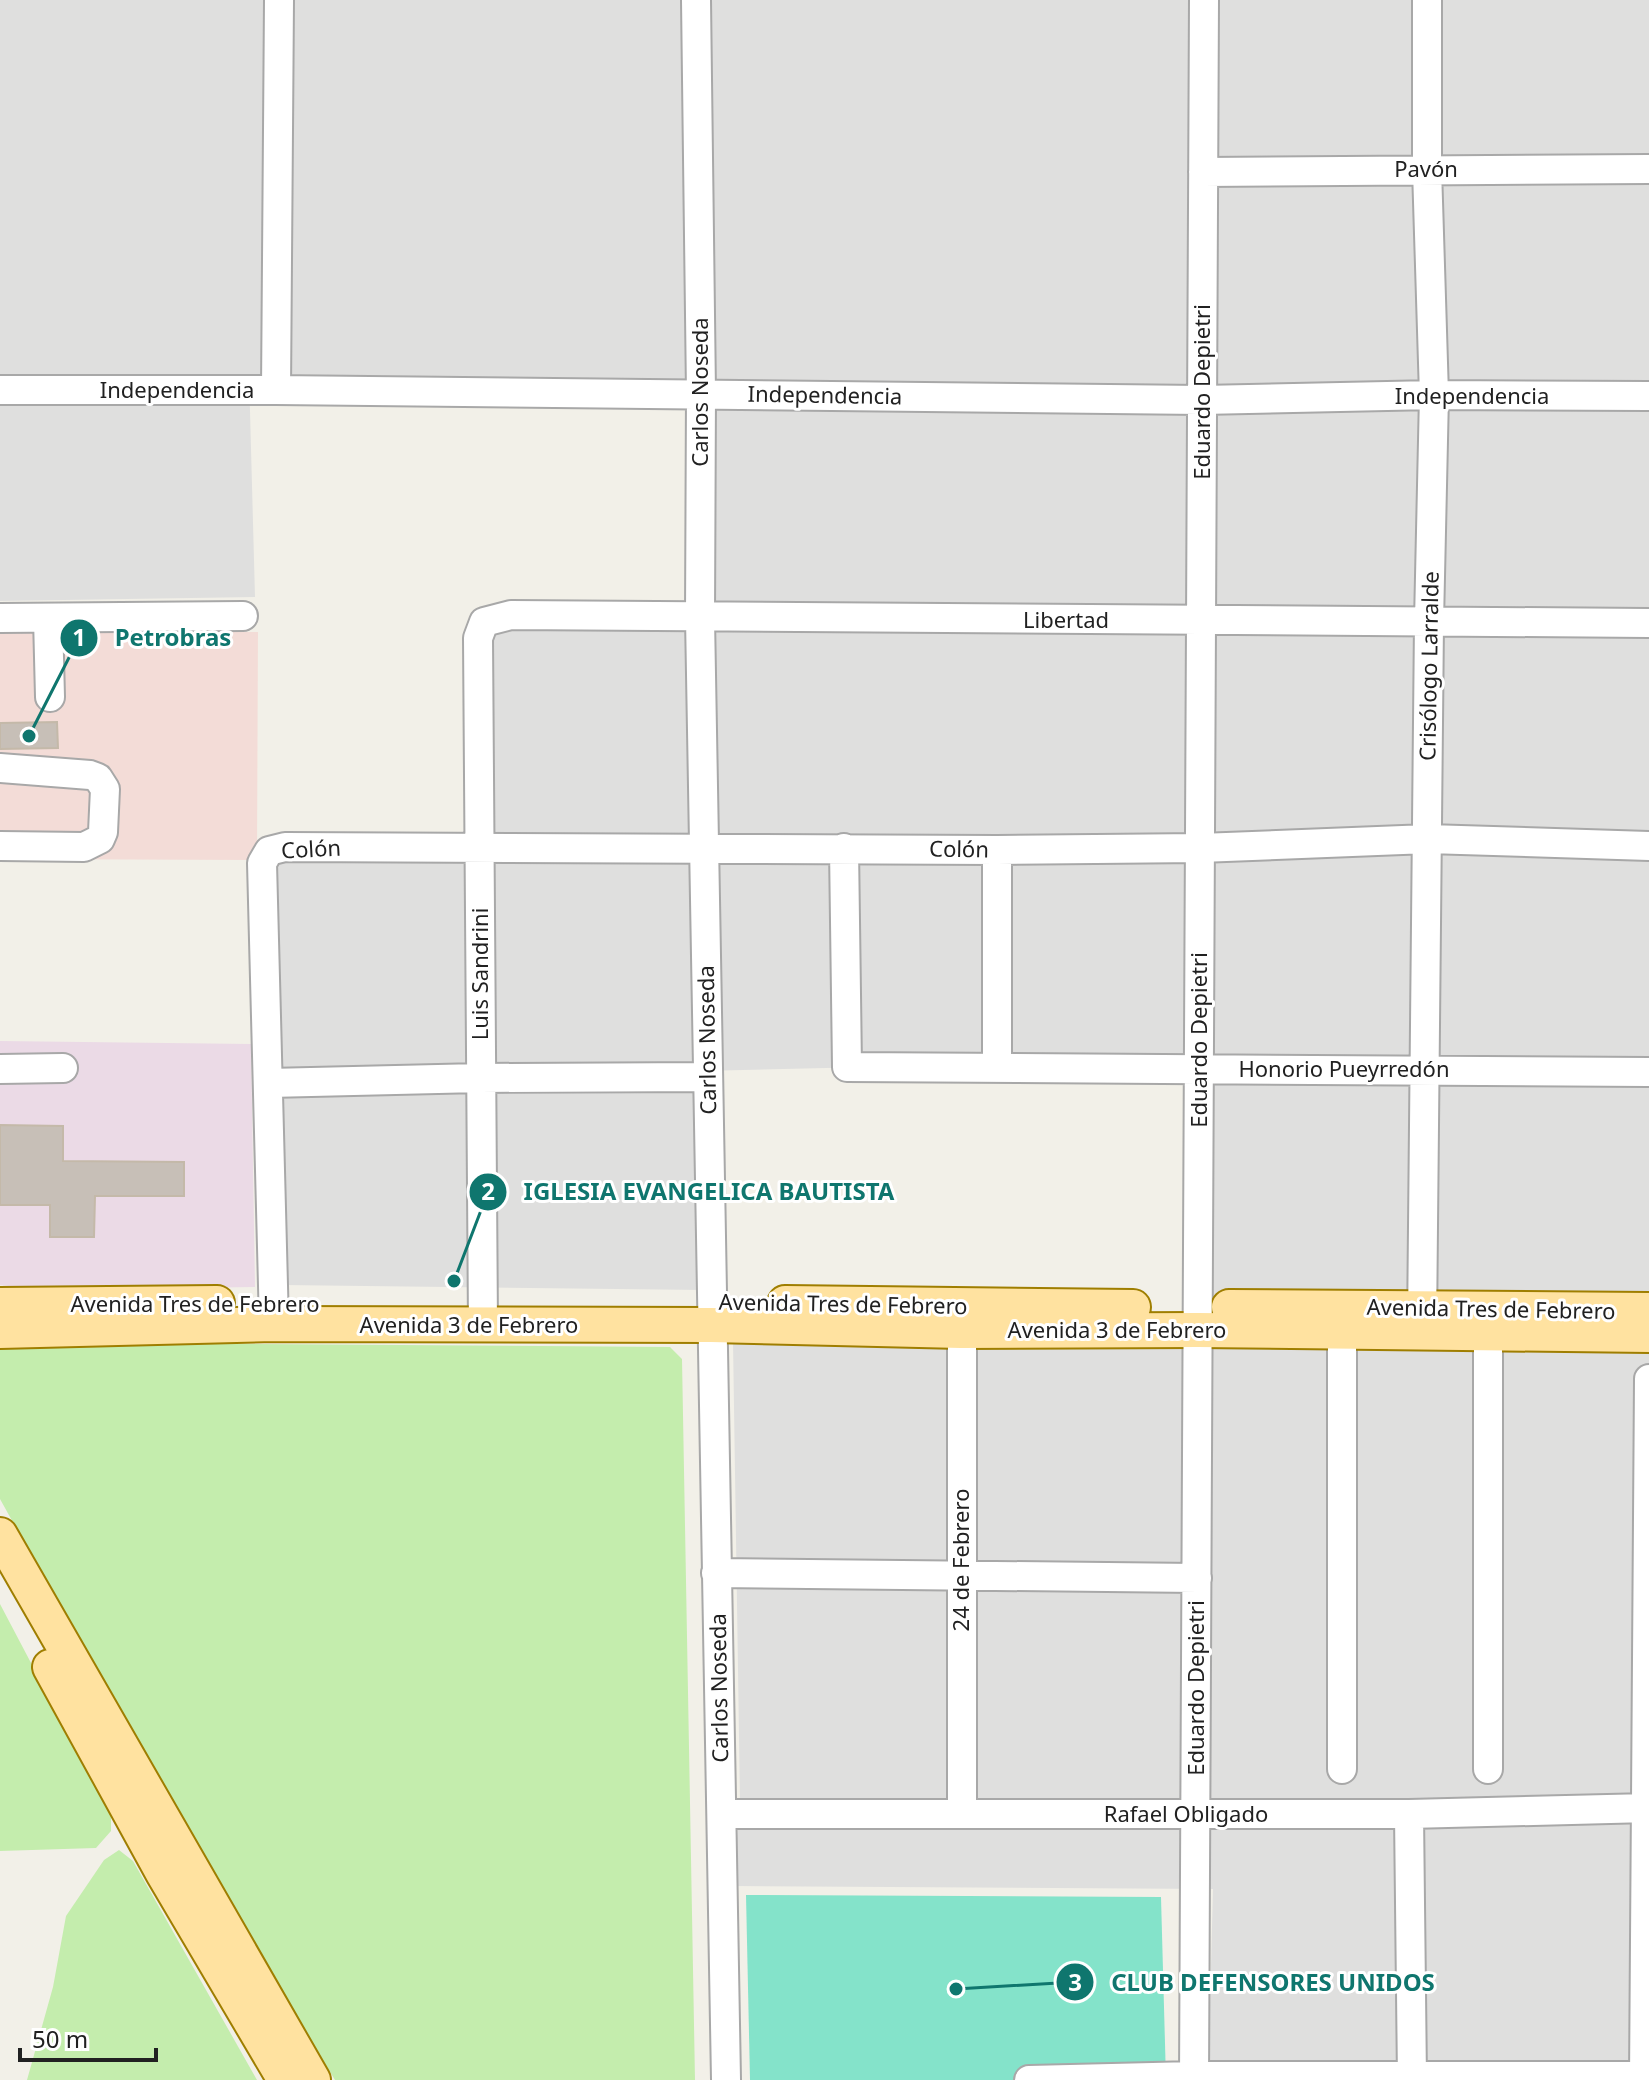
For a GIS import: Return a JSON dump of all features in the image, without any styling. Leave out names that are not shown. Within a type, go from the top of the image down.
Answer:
[{"type":"main road","points":[[0,1305],[46,1318]]},
{"type":"main road","name":"Avenida Tres de Febrero","points":[[46,1318],[274,1313],[1422,1320],[1649,1310]]},
{"type":"main road","points":[[0,1331],[46,1318]]},
{"type":"main road","name":"Avenida 3 de Febrero","points":[[1198,1319],[1342,1332],[1422,1320],[1488,1332],[1649,1335]]},
{"type":"main road","points":[[0,1535],[313,2080]]},
{"type":"main road","points":[[0,1575],[163,1873],[285,2080]]},
{"type":"street","points":[[276,390],[279,0]]},
{"type":"street","name":"Carlos Noseda","points":[[696,0],[701,393],[700,618],[726,2080]]},
{"type":"street","name":"Eduardo Depietri","points":[[1194,2078],[1204,0]]},
{"type":"street","name":"Crisólogo Larralde","points":[[1422,1320],[1434,395],[1427,169],[1427,0]]},
{"type":"street","name":"Pavón","points":[[1203,172],[1649,169]]},
{"type":"street","name":"Independencia","points":[[0,390],[701,393],[1202,400],[1434,395],[1649,396]]},
{"type":"street","name":"Libertad","points":[[484,622],[511,615],[1649,623]]},
{"type":"street","points":[[0,618],[243,616]]},
{"type":"street","points":[[48,618],[50,697]]},
{"type":"street","name":"Luis Sandrini","points":[[482,1316],[478,638],[484,622]]},
{"type":"street","points":[[0,768],[90,775],[98,778],[105,789],[103,832],[94,844],[84,847],[0,846]]},
{"type":"street","name":"Colón","points":[[269,1083],[262,863],[269,851],[285,847],[997,850],[1200,848],[1428,839],[1649,846]]},
{"type":"street","name":"Honorio Pueyrredón","points":[[844,848],[847,1067],[1649,1072]]},
{"type":"street","points":[[997,850],[997,1068]]},
{"type":"street","points":[[0,1069],[63,1068]]},
{"type":"street","points":[[274,1313],[269,1083],[708,1077]]},
{"type":"street","name":"24 de Febrero","points":[[961,1318],[962,1814]]},
{"type":"street","points":[[1342,1332],[1342,1769]]},
{"type":"street","points":[[1488,1332],[1488,1769]]},
{"type":"street","points":[[1029,2080],[1646,2077],[1649,1379]]},
{"type":"street","points":[[716,1573],[1197,1578]]},
{"type":"street","name":"Rafael Obligado","points":[[722,1814],[1409,1814],[1647,1808]]},
{"type":"street","points":[[1409,1814],[1412,2078]]},
{"type":"shaded area","points":[[0,0],[1191,0],[1195,387],[249,374],[255,597],[0,601]]},
{"type":"shaded area","points":[[1214,0],[1649,0],[1649,1299],[1212,1297],[1208,1059],[701,1071],[703,1290],[283,1285],[274,858],[486,854],[484,622],[707,624],[709,403],[1212,408]]},
{"type":"shaded area","points":[[0,631],[258,632],[257,860],[0,859]]},
{"type":"shaded area","points":[[0,1041],[251,1044],[255,1287],[42,1290],[0,1285]]},
{"type":"shaded area","points":[[733,1341],[1649,1341],[1649,2080],[1208,2080],[1213,1889],[733,1886],[740,1801]]},
{"type":"green space","points":[[0,1342],[670,1347],[682,1359],[695,2080],[335,2080],[211,1878],[0,1499]]},
{"type":"green space","points":[[0,1604],[111,1815],[111,1831],[96,1848],[0,1851]]},
{"type":"green space","points":[[119,1850],[133,1861],[257,2080],[27,2080],[53,1987],[66,1916],[104,1860]]},
{"type":"green space","points":[[746,1895],[1161,1897],[1166,2080],[750,2080]]},
{"type":"building","points":[[57,722],[58,748],[0,749],[0,723]]},
{"type":"building","points":[[0,1125],[63,1126],[63,1161],[184,1162],[184,1196],[95,1196],[94,1237],[50,1237],[50,1205],[0,1205]]},
{"type":"place","name":"Petrobras","points":[[29,736]]},
{"type":"place","name":"IGLESIA EVANGELICA BAUTISTA","points":[[454,1281]]},
{"type":"place","name":"CLUB DEFENSORES UNIDOS","points":[[956,1989]]}]
